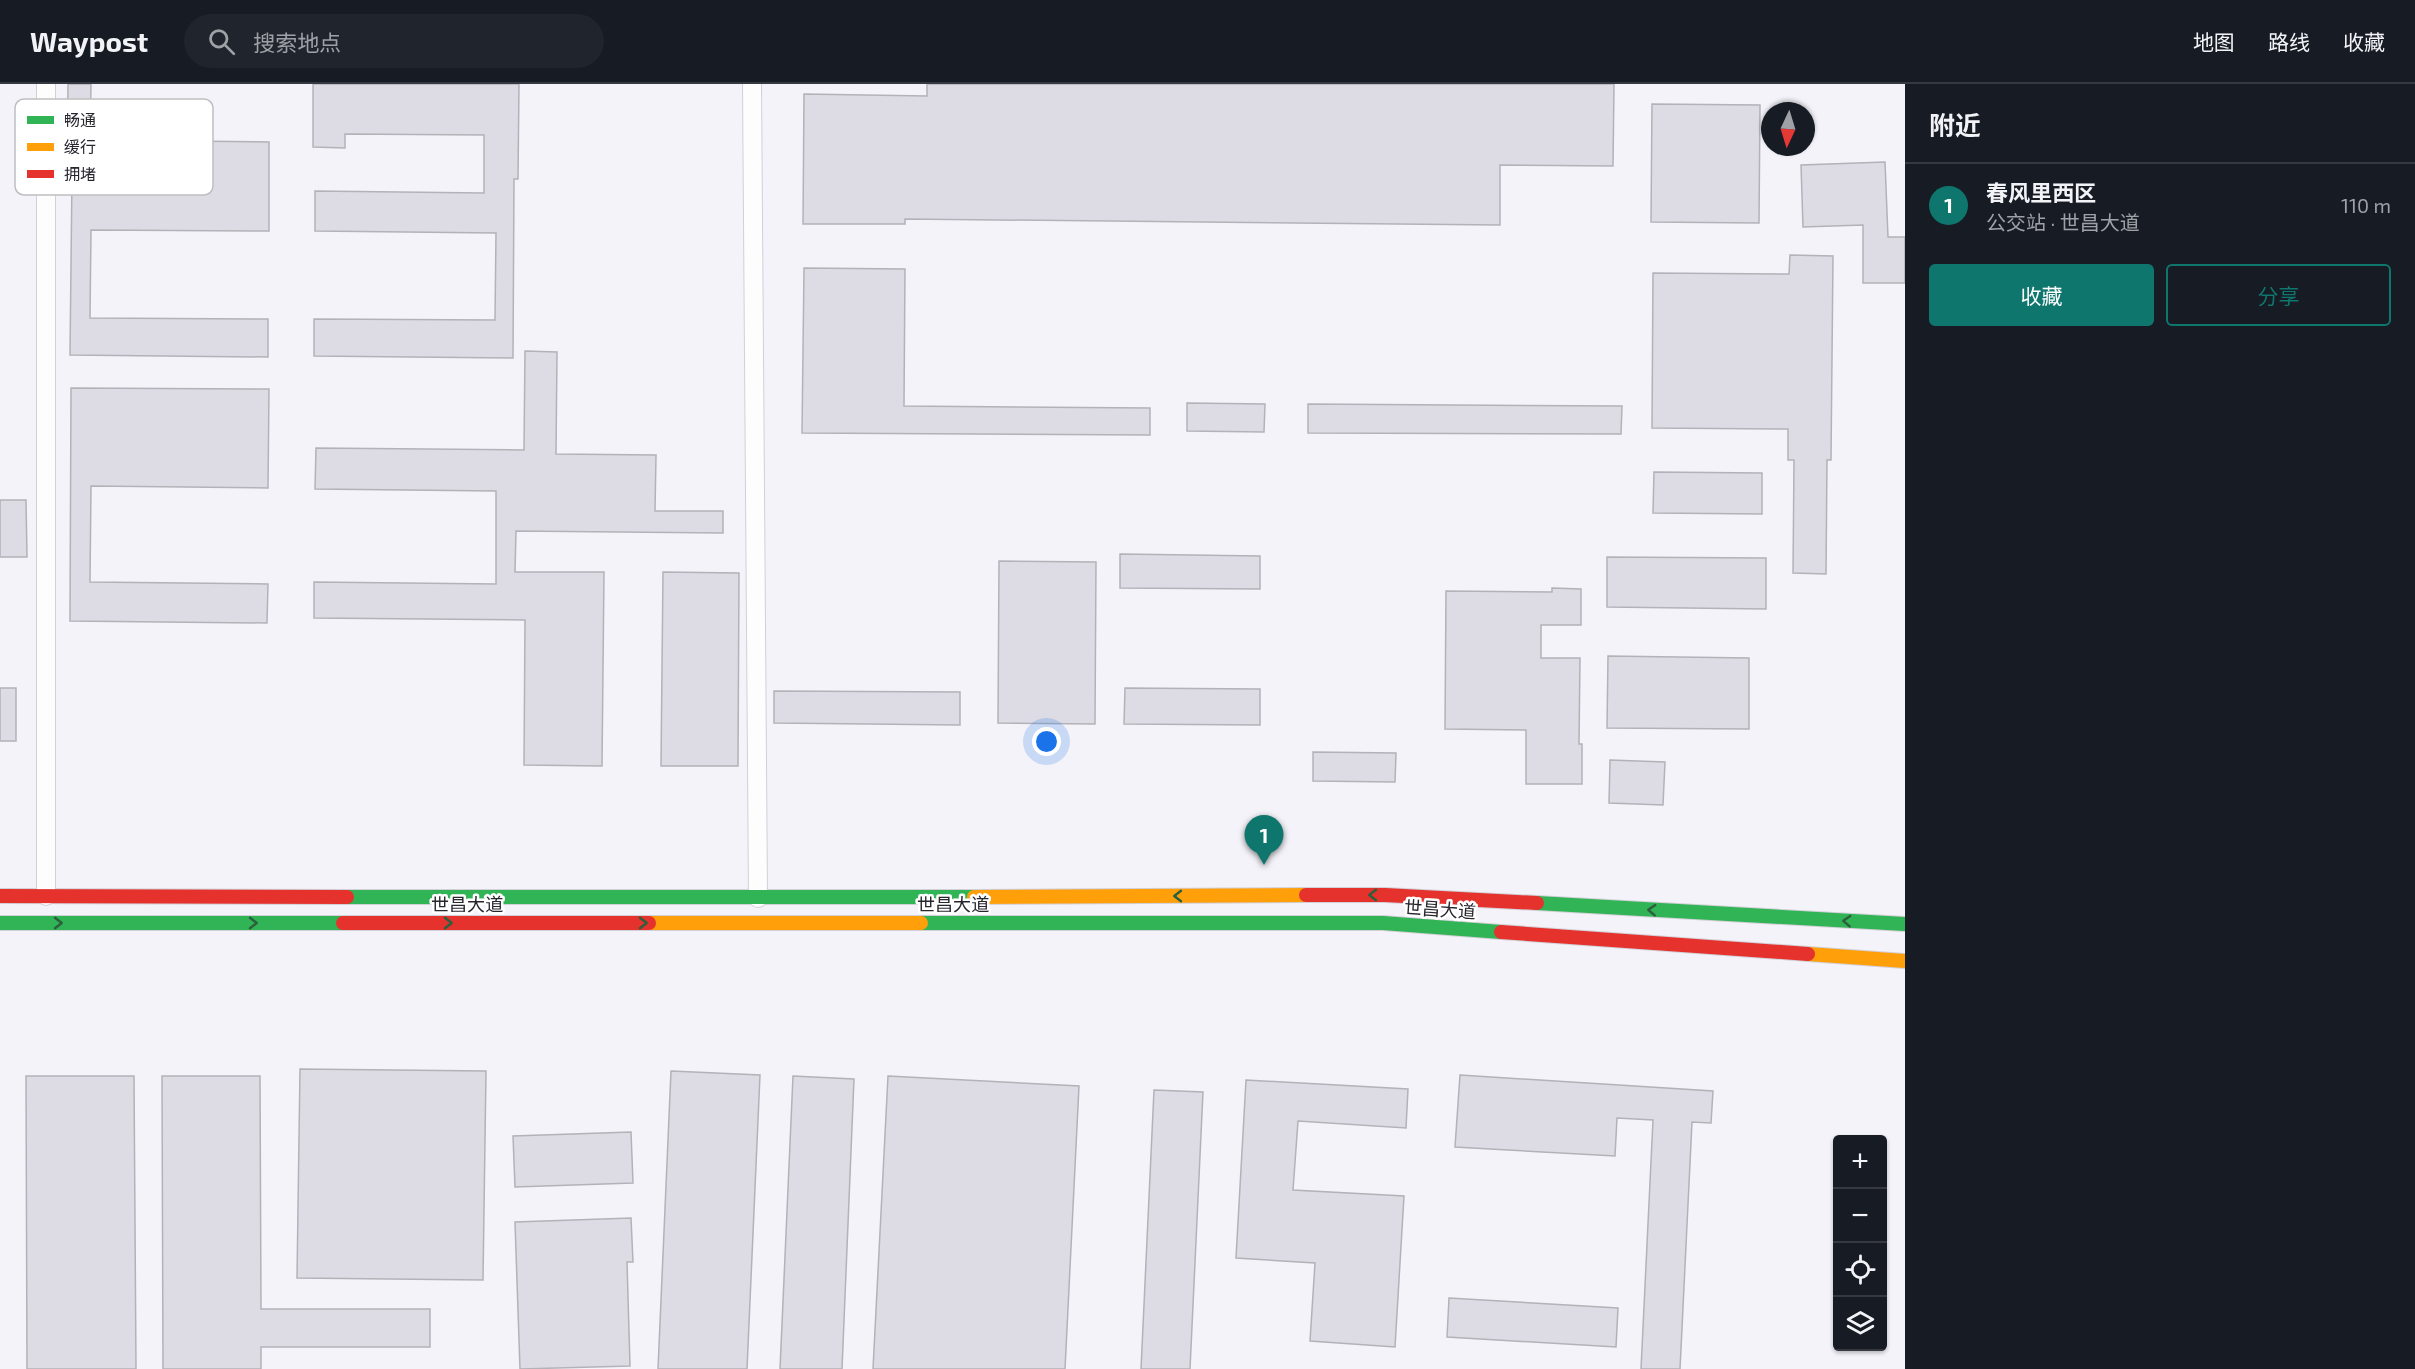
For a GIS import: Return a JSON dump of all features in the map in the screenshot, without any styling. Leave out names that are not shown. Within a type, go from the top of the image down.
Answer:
[{"type":"main road","name":"世昌大道","points":[[0,896],[758,898],[1385,895],[1905,924]]},
{"type":"main road","name":"世昌大道","points":[[0,923],[1383,923],[1905,961]]},
{"type":"street","points":[[752,84],[758,898]]},
{"type":"street","points":[[46,195],[46,896]]},
{"type":"building","points":[[68,84],[91,84],[91,99],[68,99]]},
{"type":"building","points":[[313,84],[519,84],[518,179],[514,179],[513,358],[314,356],[314,319],[495,320],[496,233],[315,231],[315,191],[484,193],[484,135],[345,134],[345,148],[313,147]]},
{"type":"building","points":[[927,84],[1614,84],[1613,166],[1500,165],[1500,225],[905,219],[905,224],[803,224],[804,94],[927,96]]},
{"type":"building","points":[[1652,104],[1760,105],[1759,223],[1651,222]]},
{"type":"building","points":[[213,141],[269,142],[269,231],[91,230],[90,318],[268,319],[268,357],[70,355],[72,195],[213,195]]},
{"type":"building","points":[[1885,162],[1888,237],[1905,237],[1905,283],[1863,283],[1863,225],[1803,227],[1801,165]]},
{"type":"building","points":[[1790,255],[1833,256],[1831,460],[1827,460],[1826,574],[1793,573],[1794,460],[1788,460],[1788,429],[1652,428],[1653,273],[1789,274]]},
{"type":"building","points":[[804,268],[905,269],[904,406],[1150,408],[1150,435],[802,433]]},
{"type":"building","points":[[525,351],[557,352],[556,454],[656,455],[655,511],[723,511],[723,533],[516,531],[515,572],[604,572],[602,766],[524,765],[525,620],[314,618],[314,582],[496,584],[496,491],[315,489],[316,448],[524,450]]},
{"type":"building","points":[[71,388],[269,389],[268,488],[91,486],[90,582],[268,584],[267,623],[70,621]]},
{"type":"building","points":[[1187,403],[1265,404],[1264,432],[1187,431]]},
{"type":"building","points":[[1308,404],[1622,406],[1621,434],[1308,433]]},
{"type":"building","points":[[1654,472],[1762,473],[1762,514],[1653,513]]},
{"type":"building","points":[[0,500],[26,500],[27,557],[0,557]]},
{"type":"building","points":[[1120,554],[1260,556],[1260,589],[1120,588]]},
{"type":"building","points":[[1607,557],[1766,558],[1766,609],[1607,607]]},
{"type":"building","points":[[999,561],[1096,562],[1095,724],[998,723]]},
{"type":"building","points":[[663,572],[739,573],[738,766],[661,766]]},
{"type":"building","points":[[1552,588],[1581,589],[1581,625],[1541,625],[1541,658],[1580,658],[1579,744],[1582,744],[1582,784],[1526,784],[1526,730],[1445,729],[1446,591],[1552,592]]},
{"type":"building","points":[[1608,656],[1749,658],[1749,729],[1607,728]]},
{"type":"building","points":[[0,688],[16,688],[16,741],[0,741]]},
{"type":"building","points":[[1125,688],[1260,689],[1260,725],[1124,724]]},
{"type":"building","points":[[774,691],[960,692],[960,725],[774,723]]},
{"type":"building","points":[[1313,752],[1396,753],[1395,782],[1313,781]]},
{"type":"building","points":[[1610,760],[1665,762],[1663,805],[1609,803]]},
{"type":"building","points":[[300,1069],[486,1071],[483,1280],[297,1278]]},
{"type":"building","points":[[671,1071],[760,1075],[747,1369],[658,1369]]},
{"type":"building","points":[[1460,1075],[1713,1091],[1711,1123],[1692,1122],[1680,1369],[1641,1369],[1653,1120],[1617,1118],[1615,1156],[1455,1147]]},
{"type":"building","points":[[26,1076],[134,1076],[136,1369],[27,1369]]},
{"type":"building","points":[[162,1076],[260,1076],[261,1309],[430,1309],[430,1347],[261,1347],[261,1369],[163,1369]]},
{"type":"building","points":[[793,1076],[854,1079],[842,1369],[780,1369]]},
{"type":"building","points":[[888,1076],[1079,1086],[1065,1369],[873,1369]]},
{"type":"building","points":[[1246,1080],[1408,1089],[1406,1128],[1298,1121],[1293,1190],[1404,1196],[1395,1347],[1310,1341],[1315,1263],[1236,1258]]},
{"type":"building","points":[[1154,1090],[1203,1092],[1190,1369],[1141,1369]]},
{"type":"building","points":[[631,1132],[633,1183],[515,1187],[513,1136]]},
{"type":"building","points":[[631,1218],[633,1262],[627,1262],[630,1366],[520,1369],[515,1222]]},
{"type":"building","points":[[1449,1298],[1618,1308],[1616,1347],[1447,1337]]},
{"type":"traffic: fast","points":[[347,897],[974,897]]},
{"type":"traffic: fast","points":[[1537,903],[1905,924]]},
{"type":"traffic: fast","points":[[0,923],[343,923]]},
{"type":"traffic: fast","points":[[921,923],[1383,923],[1501,932]]},
{"type":"traffic: slow","points":[[974,897],[1306,895]]},
{"type":"traffic: slow","points":[[649,923],[921,923]]},
{"type":"traffic: slow","points":[[1808,954],[1905,961]]},
{"type":"traffic: jam","points":[[1306,895],[1385,895],[1537,903]]},
{"type":"traffic: jam","points":[[0,896],[347,897]]},
{"type":"traffic: jam","points":[[343,923],[649,923]]},
{"type":"traffic: jam","points":[[1501,932],[1808,954]]},
{"type":"place","name":"春风里西区","points":[[1264,865]]}]
